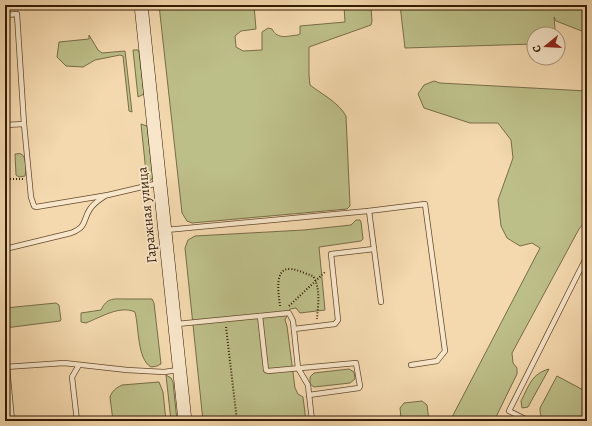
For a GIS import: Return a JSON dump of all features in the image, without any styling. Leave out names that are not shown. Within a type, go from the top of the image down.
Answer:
[{"type":"street","name":"Гаражная улица","points":[[141,5],[185,421]]},
{"type":"lane","points":[[5,15],[17,14],[24,124],[29,178],[34,206],[36,207],[108,195],[160,183]]},
{"type":"lane","points":[[5,125],[24,124]]},
{"type":"lane","points":[[5,249],[80,230],[95,202],[108,195]]},
{"type":"lane","points":[[165,230],[369,211],[425,204],[445,351],[437,361],[411,365]]},
{"type":"lane","points":[[369,211],[381,302]]},
{"type":"lane","points":[[294,329],[335,324],[338,320],[331,254],[374,249]]},
{"type":"lane","points":[[529,421],[509,411],[587,256]]},
{"type":"lane","points":[[175,325],[289,313],[293,321],[298,368],[308,385],[312,421]]},
{"type":"lane","points":[[260,316],[266,370],[270,372],[356,363],[360,386],[359,388],[309,395]]},
{"type":"lane","points":[[12,421],[6,367],[64,363],[128,370],[164,372],[180,370]]},
{"type":"lane","points":[[77,421],[72,376],[79,365]]},
{"type":"path","points":[[6,179],[29,178]]},
{"type":"path","points":[[281,314],[332,265]]},
{"type":"path","points":[[281,314],[278,284],[283,271],[286,269],[313,276],[316,280],[319,299],[317,326]]},
{"type":"path","points":[[226,319],[236,420]]},
{"type":"green space","points":[[159,5],[254,5],[256,29],[241,31],[235,36],[236,47],[243,51],[262,50],[262,32],[268,28],[272,29],[277,35],[280,36],[298,35],[300,34],[300,26],[345,22],[344,6],[349,5],[350,9],[371,7],[371,25],[309,47],[310,85],[335,103],[346,116],[350,206],[347,209],[192,223],[187,221],[182,213]]},
{"type":"green space","points":[[400,5],[587,5],[587,33],[556,21],[554,17],[555,26],[526,26],[526,44],[405,48]]},
{"type":"green space","points":[[89,35],[98,50],[102,53],[125,51],[132,112],[129,111],[123,56],[120,55],[95,60],[83,67],[66,66],[57,57],[59,42],[89,39]]},
{"type":"green space","points":[[133,50],[138,50],[139,52],[144,94],[138,97]]},
{"type":"green space","points":[[434,81],[440,83],[587,91],[587,223],[583,224],[579,229],[512,353],[513,363],[517,368],[517,374],[495,419],[497,421],[450,421],[540,248],[532,243],[520,246],[507,238],[501,226],[498,200],[513,158],[511,140],[498,123],[470,123],[424,108],[418,94],[424,85]]},
{"type":"green space","points":[[141,124],[147,126],[153,177],[147,182]]},
{"type":"green space","points":[[15,154],[23,155],[26,164],[25,176],[19,177],[16,175]]},
{"type":"green space","points":[[356,220],[360,220],[361,222],[363,239],[361,241],[319,247],[325,310],[300,313],[296,308],[290,309],[285,320],[295,388],[298,394],[303,397],[306,421],[203,421],[185,248],[188,240],[195,236],[304,230],[351,225]]},
{"type":"green space","points":[[152,299],[154,303],[161,364],[157,366],[151,367],[146,363],[143,357],[139,342],[135,312],[129,310],[117,311],[86,323],[81,322],[81,313],[101,310],[108,301],[111,300]]},
{"type":"green space","points":[[56,303],[59,305],[60,321],[5,328],[5,308]]},
{"type":"green space","points":[[349,369],[354,372],[355,379],[350,383],[314,387],[310,384],[310,377],[314,373]]},
{"type":"green space","points":[[549,369],[528,407],[522,408],[521,401],[531,381],[538,374]]},
{"type":"green space","points":[[166,375],[171,378],[173,382],[177,421],[171,421]]},
{"type":"green space","points":[[557,376],[587,392],[587,421],[547,421],[542,417],[540,408]]},
{"type":"green space","points":[[159,382],[163,392],[166,421],[113,421],[110,397],[114,390],[122,385]]},
{"type":"green space","points":[[422,401],[427,405],[429,421],[376,421],[401,418],[400,408],[404,403]]}]
